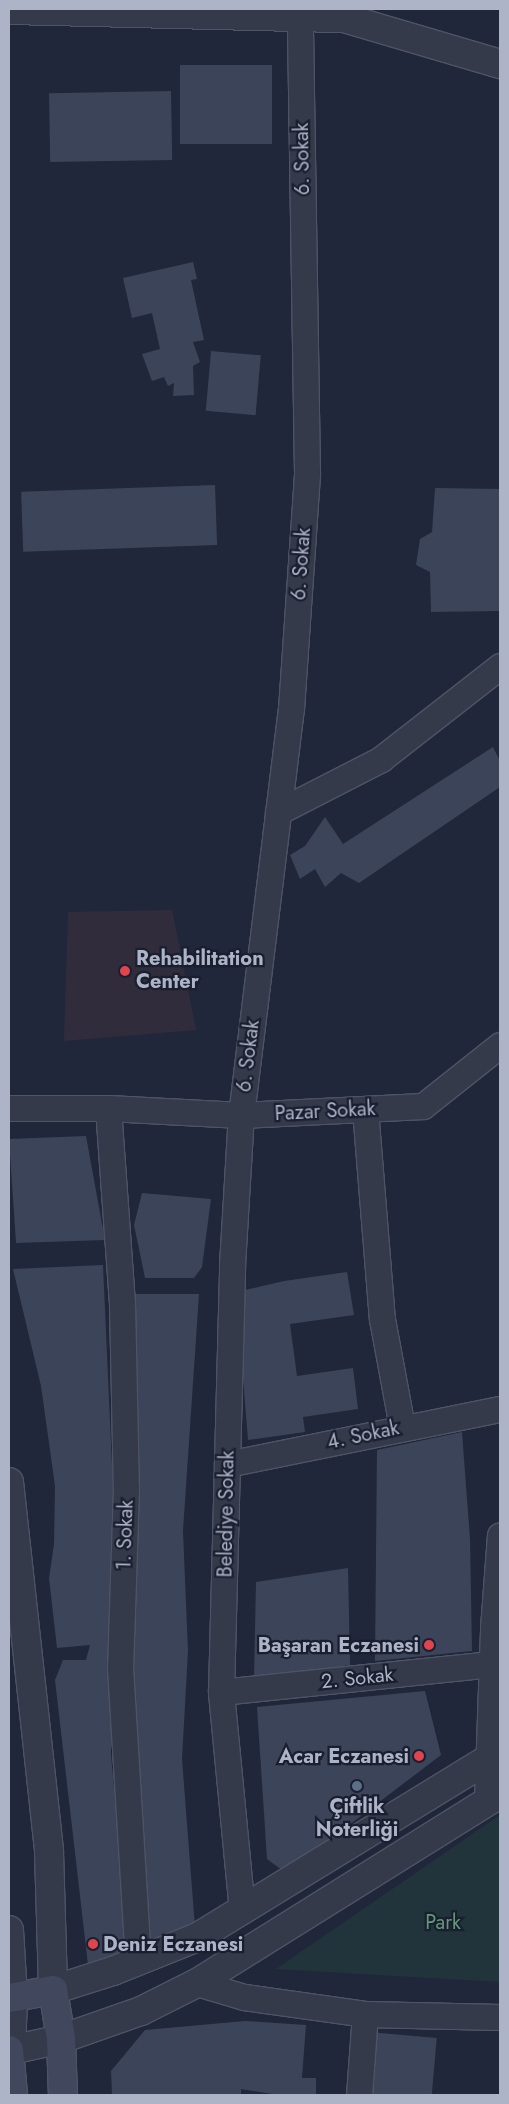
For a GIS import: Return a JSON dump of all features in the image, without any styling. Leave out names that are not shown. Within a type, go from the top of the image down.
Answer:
[{"type":"main road","points":[[11,1998],[53,1990],[61,2040],[64,2095]]},
{"type":"main road","points":[[10,2050],[13,2095]]},
{"type":"street","points":[[9,10],[299,12],[344,18],[500,64]]},
{"type":"street","name":"6. Sokak","points":[[241,1115],[291,709],[307,473],[299,12]]},
{"type":"street","points":[[278,812],[381,759],[500,666]]},
{"type":"street","name":"Pazar Sokak","points":[[9,1108],[108,1108],[241,1115],[424,1106],[500,1045]]},
{"type":"street","name":"1. Sokak","points":[[108,1108],[122,1303],[126,1489],[120,1667],[138,1961]]},
{"type":"street","points":[[365,1109],[382,1320],[402,1427]]},
{"type":"street","name":"Belediye Sokak","points":[[241,1115],[232,1265],[221,1692],[242,1912]]},
{"type":"street","name":"4. Sokak","points":[[227,1464],[402,1427],[500,1409]]},
{"type":"street","points":[[9,1482],[49,1852],[53,1990],[138,1961],[198,1937],[242,1912],[494,1756]]},
{"type":"street","points":[[9,1930],[10,2050],[61,2040],[141,2011],[197,1983],[493,1798],[492,1664],[500,1535]]},
{"type":"street","name":"2. Sokak","points":[[221,1692],[492,1664]]},
{"type":"street","points":[[197,1983],[244,1997],[365,2014],[500,2016]]},
{"type":"street","points":[[359,2095],[365,2014]]},
{"type":"shaded area","name":"Rehabilitation Center","points":[[172,910],[196,1030],[64,1041],[68,912]]},
{"type":"green space","name":"Park","points":[[500,1815],[500,1982],[276,1969]]},
{"type":"building","points":[[180,65],[272,65],[272,144],[180,144]]},
{"type":"building","points":[[171,91],[172,160],[50,162],[49,93]]},
{"type":"building","points":[[193,262],[197,279],[191,280],[204,340],[193,342],[200,362],[193,366],[194,395],[173,396],[174,383],[168,386],[164,377],[152,381],[142,354],[160,349],[152,313],[132,318],[123,278]]},
{"type":"building","points":[[211,351],[261,355],[256,415],[206,411]]},
{"type":"building","points":[[215,485],[217,545],[23,552],[21,492]]},
{"type":"building","points":[[435,488],[500,489],[500,611],[431,612],[430,572],[416,565],[420,539],[432,532]]},
{"type":"building","points":[[493,747],[500,761],[500,787],[359,883],[341,873],[325,887],[315,869],[300,879],[290,855],[305,846],[325,817],[343,844]]},
{"type":"building","points":[[86,1136],[105,1240],[16,1243],[9,1139]]},
{"type":"building","points":[[142,1193],[211,1199],[202,1267],[194,1278],[145,1278],[134,1225]]},
{"type":"building","points":[[103,1265],[113,1488],[111,1755],[130,1958],[88,1965],[55,1680],[63,1660],[86,1660],[90,1645],[57,1648],[49,1578],[54,1544],[55,1486],[41,1386],[13,1269]]},
{"type":"building","points":[[347,1272],[354,1315],[290,1324],[297,1376],[353,1368],[358,1409],[303,1417],[305,1432],[248,1440],[236,1292],[284,1281]]},
{"type":"building","points":[[133,1294],[199,1294],[183,1531],[188,1651],[182,1759],[195,1927],[147,1942],[125,1644]]},
{"type":"building","points":[[462,1432],[470,1539],[472,1651],[375,1661],[377,1450]]},
{"type":"building","points":[[348,1568],[350,1665],[254,1679],[256,1582]]},
{"type":"building","points":[[425,1691],[441,1755],[286,1873],[267,1859],[257,1707]]},
{"type":"building","points":[[245,2021],[306,2025],[302,2078],[316,2078],[316,2095],[278,2095],[241,2089],[241,2095],[112,2095],[111,2071],[145,2030]]},
{"type":"building","points":[[369,2032],[437,2038],[432,2095],[364,2095]]},
{"type":"place","name":"Rehabilitation Center","points":[[125,971]]},
{"type":"place","name":"Başaran Eczanesi","points":[[429,1645]]},
{"type":"place","name":"Acar Eczanesi","points":[[419,1756]]},
{"type":"place","name":"Çiftlik Noterliği","points":[[357,1786]]},
{"type":"place","name":"Deniz Eczanesi","points":[[93,1944]]}]
